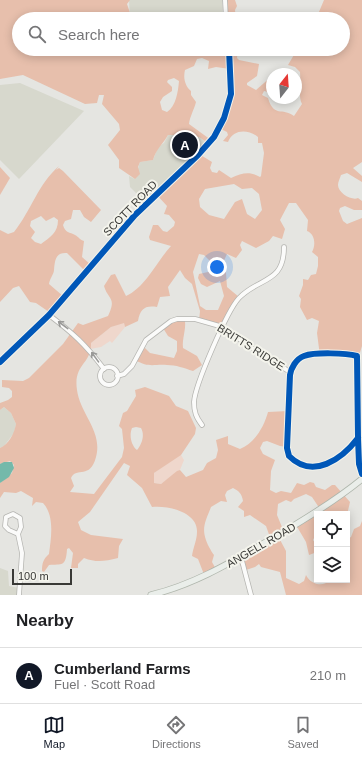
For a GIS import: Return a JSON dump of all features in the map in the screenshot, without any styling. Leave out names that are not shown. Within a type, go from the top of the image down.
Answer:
[{"type":"main road","name":"ANGELL ROAD","points":[[151,595],[162,594],[202,578],[241,557],[331,503],[362,479]]},
{"type":"street","points":[[226,0],[226,12]]},
{"type":"street","name":"SCOTT ROAD","points":[[0,362],[49,315],[121,230],[146,203],[198,155],[214,136],[224,118],[231,94],[229,56]]},
{"type":"street","points":[[202,425],[196,416],[196,393],[201,377],[223,327],[239,298],[251,289],[274,276],[283,261],[284,247]]},
{"type":"street","points":[[49,315],[76,336],[104,369],[111,368],[116,372],[117,376]]},
{"type":"street","name":"BRITTS RIDGE","points":[[104,369],[100,376],[101,380],[107,385],[114,383],[117,376],[128,371],[146,340],[171,321],[177,319],[195,319],[223,327],[250,347],[290,372]]},
{"type":"street","points":[[358,438],[336,459],[319,466],[306,465],[289,456],[287,448],[290,372],[297,362],[305,356],[357,356],[359,464],[362,474]]},
{"type":"street","points":[[18,534],[6,528],[5,521],[8,515],[13,514],[20,518],[21,527],[18,534],[22,553],[19,595]]},
{"type":"street","points":[[241,557],[251,595]]},
{"type":"shaded area","points":[[0,0],[130,0],[127,4],[130,12],[12,12],[12,56],[237,56],[239,60],[259,64],[257,76],[247,83],[247,85],[256,90],[266,81],[266,92],[264,91],[262,95],[266,97],[266,104],[270,104],[276,110],[290,113],[294,116],[302,104],[302,68],[296,68],[288,65],[293,56],[350,56],[350,12],[319,12],[324,0],[362,0],[362,162],[353,168],[362,176],[362,182],[347,173],[341,175],[338,185],[340,191],[346,196],[355,199],[358,198],[362,201],[362,210],[354,210],[345,206],[340,208],[339,211],[343,221],[347,224],[362,218],[362,346],[358,359],[351,356],[320,356],[317,333],[319,321],[312,318],[307,320],[300,307],[301,299],[299,296],[303,285],[303,279],[308,280],[311,275],[316,274],[318,257],[312,252],[314,240],[310,232],[307,231],[308,220],[296,203],[289,203],[280,220],[285,229],[282,239],[273,236],[269,241],[256,248],[242,241],[240,245],[242,250],[236,258],[227,254],[221,267],[226,273],[227,287],[239,297],[223,327],[199,321],[200,311],[192,284],[185,278],[180,270],[168,287],[170,296],[160,297],[157,307],[146,307],[140,313],[138,321],[125,327],[124,323],[111,327],[91,343],[89,356],[80,369],[76,381],[79,399],[94,431],[97,448],[96,457],[93,464],[87,471],[77,473],[71,478],[74,486],[70,492],[94,494],[122,457],[124,448],[122,429],[119,426],[123,413],[127,411],[136,396],[135,390],[145,387],[169,396],[176,406],[188,411],[196,428],[195,434],[181,455],[154,473],[154,483],[161,484],[180,470],[186,477],[203,470],[207,463],[216,458],[218,450],[216,440],[228,436],[228,444],[240,449],[245,447],[258,434],[268,412],[288,411],[287,447],[267,441],[263,442],[260,448],[263,454],[275,460],[271,471],[270,490],[276,493],[281,491],[291,493],[297,483],[304,485],[310,482],[314,483],[316,487],[325,490],[332,485],[335,485],[350,502],[348,511],[317,511],[320,509],[312,497],[306,494],[294,499],[291,502],[286,500],[278,504],[277,515],[284,532],[278,536],[286,551],[286,578],[299,584],[304,581],[306,575],[310,581],[317,584],[350,583],[350,538],[354,529],[360,526],[362,521],[362,595],[286,595],[280,572],[261,567],[259,564],[243,571],[238,560],[271,540],[266,526],[250,515],[244,517],[244,511],[238,507],[243,501],[242,496],[233,488],[227,491],[225,495],[227,502],[221,501],[211,507],[205,522],[204,531],[206,541],[214,555],[212,562],[217,571],[205,577],[198,559],[192,556],[197,532],[196,525],[192,519],[180,511],[166,507],[152,507],[142,488],[127,475],[130,466],[124,463],[90,512],[78,522],[81,530],[91,535],[123,539],[119,546],[118,558],[93,561],[84,558],[78,564],[78,568],[71,568],[73,553],[69,548],[67,549],[66,559],[64,562],[57,565],[49,565],[44,572],[42,571],[43,562],[49,554],[51,534],[51,521],[47,508],[43,503],[36,502],[32,506],[33,498],[21,491],[16,493],[4,492],[0,498],[0,483],[12,473],[14,465],[10,461],[0,464],[0,448],[11,438],[16,424],[11,413],[4,407],[0,410],[0,403],[12,397],[12,391],[9,388],[2,387],[2,380],[23,381],[29,378],[63,344],[78,323],[83,325],[108,316],[111,310],[112,302],[104,286],[111,275],[115,274],[126,296],[140,286],[171,246],[150,240],[149,237],[153,225],[158,225],[163,231],[167,232],[174,226],[175,222],[169,215],[164,214],[167,206],[156,194],[199,154],[212,162],[210,168],[212,172],[217,173],[219,170],[231,178],[246,173],[261,176],[264,153],[262,143],[258,143],[258,137],[254,134],[241,132],[233,135],[228,142],[223,141],[228,135],[227,132],[219,128],[229,101],[230,69],[216,67],[208,69],[209,61],[202,58],[197,59],[194,66],[185,70],[185,82],[196,102],[189,124],[211,140],[208,143],[199,137],[190,136],[189,139],[175,135],[168,135],[154,156],[153,160],[140,162],[138,167],[140,174],[135,179],[119,168],[119,160],[108,145],[120,130],[119,124],[102,104],[104,95],[99,95],[97,103],[85,104],[23,75],[0,79]],"holes":[[[174,78],[179,81],[173,106],[167,112],[162,110],[160,102],[163,97],[172,91],[172,87],[167,82],[168,80]],[[234,184],[242,189],[252,188],[259,194],[262,210],[255,219],[247,214],[242,199],[235,202],[224,219],[209,215],[200,207],[199,199],[205,189]],[[199,254],[204,255],[209,260],[211,268],[208,272],[199,274],[198,278],[201,284],[207,287],[220,281],[224,296],[218,310],[206,310],[200,306],[193,272]],[[132,428],[141,428],[143,434],[137,450],[131,440]]]},
{"type":"shaded area","points":[[129,0],[222,0],[223,12],[130,12]]},
{"type":"shaded area","points":[[225,0],[235,0],[237,6],[235,12],[226,12]]},
{"type":"shaded area","points":[[20,83],[84,111],[19,179],[0,160],[0,85]]},
{"type":"shaded area","points":[[168,135],[175,135],[189,139],[190,136],[199,137],[208,143],[146,203],[130,187],[129,176],[135,179],[140,162],[153,160],[158,147],[164,143]]},
{"type":"shaded area","points":[[59,166],[56,170],[59,168],[63,171],[101,210],[91,222],[84,217],[80,210],[73,210],[71,219],[65,221],[63,225],[65,230],[84,241],[82,257],[91,265],[85,271],[67,253],[60,254],[56,258],[54,272],[49,284],[63,296],[49,312],[36,303],[30,302],[19,286],[13,288],[0,302],[0,230],[8,234],[14,232],[40,189]],"holes":[[[41,216],[46,221],[54,217],[58,220],[57,228],[50,237],[41,244],[35,242],[31,238],[35,232],[30,226],[31,221]]]},
{"type":"shaded area","points":[[0,167],[10,178],[0,195]]},
{"type":"shaded area","points":[[177,320],[185,321],[183,348],[197,356],[202,365],[193,371],[174,366],[148,365],[135,360],[140,350],[145,348],[150,353],[174,358],[177,351],[177,341],[168,336],[163,328]]},
{"type":"shaded area","points":[[124,322],[125,327],[112,343],[110,341],[101,347],[90,349],[91,343],[111,327]]},
{"type":"shaded area","points":[[4,407],[11,413],[16,424],[14,433],[4,446],[0,448],[0,410]]},
{"type":"shaded area","points":[[181,455],[184,460],[180,470],[161,484],[154,483],[154,473]]},
{"type":"shaded area","points":[[4,462],[12,462],[14,468],[9,477],[0,483],[0,464]]},
{"type":"shaded area","points":[[314,513],[314,553],[309,555],[306,542],[296,525]]},
{"type":"shaded area","points":[[0,568],[8,571],[9,586],[19,588],[19,595],[0,595]]},
{"type":"cycle path","points":[[0,362],[49,315],[135,215],[198,155],[214,137],[224,118],[231,94],[229,56]]},
{"type":"cycle path","points":[[358,438],[344,453],[326,464],[308,466],[298,463],[289,456],[287,448],[290,375],[296,361],[304,356],[323,353],[357,356],[359,464],[362,474]]},
{"type":"place","name":"Cumberland Farms","points":[[185,145]]}]
